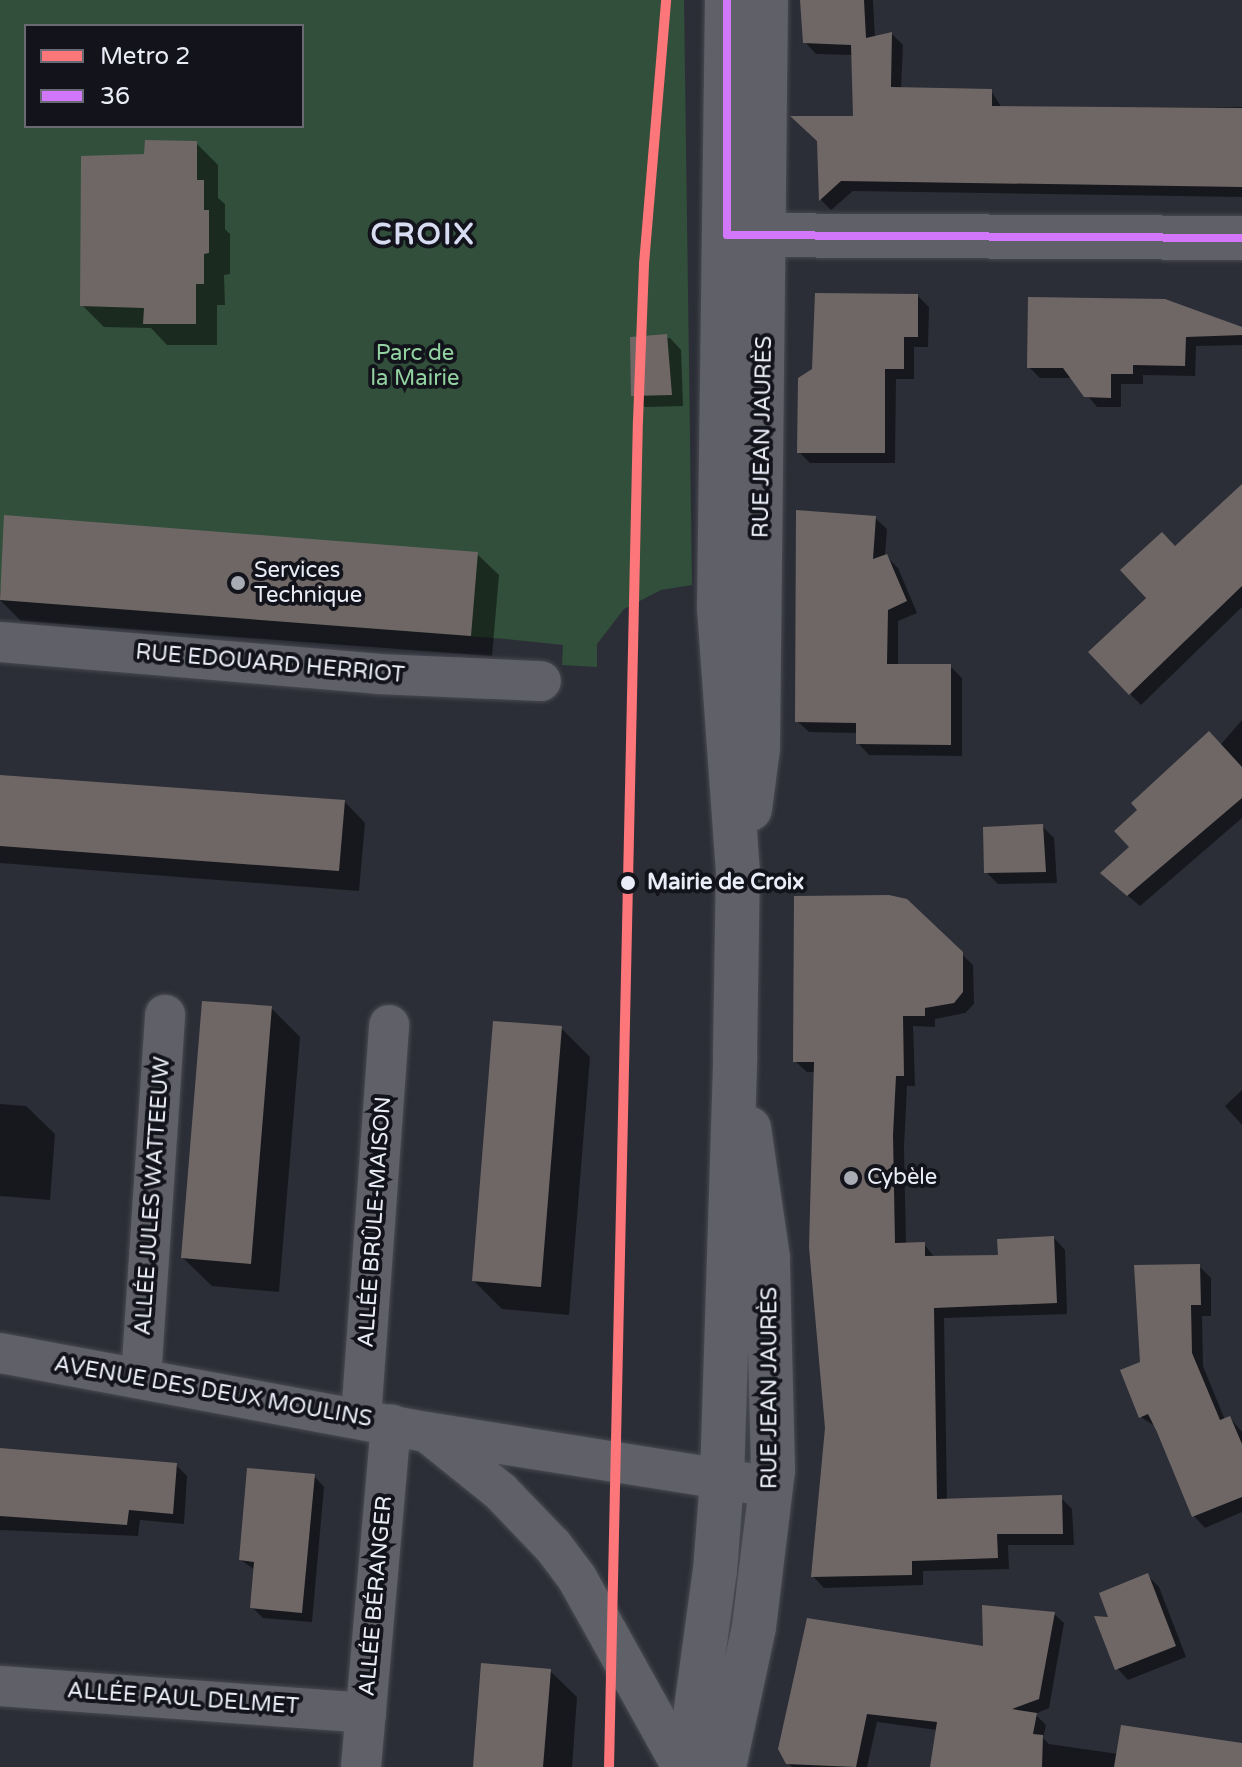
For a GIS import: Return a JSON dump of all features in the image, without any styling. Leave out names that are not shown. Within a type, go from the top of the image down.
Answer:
[{"type":"main road","name":"RUE JEAN JAURÈS","points":[[685,1767],[708,1633],[722,1479],[738,873],[758,748],[746,235],[727,0]]},
{"type":"main road","name":"RUE JEAN JAURÈS","points":[[746,235],[766,0]]},
{"type":"main road","points":[[746,235],[1242,238]]},
{"type":"main road","name":"RUE JEAN JAURÈS","points":[[724,1767],[754,1627],[772,1487],[768,1258],[735,1055]]},
{"type":"street","name":"RUE EDOUARD HERRIOT","points":[[0,642],[378,674],[541,681]]},
{"type":"street","name":"ALLÉE JULES WATTEEUW","points":[[141,1378],[165,1015]]},
{"type":"street","name":"ALLÉE BRÛLE-MAISON","points":[[389,1025],[393,1425]]},
{"type":"street","name":"AVENUE DES DEUX MOULINS","points":[[0,1353],[393,1425],[772,1487]]},
{"type":"street","name":"AVENUE DES DEUX MOULINS","points":[[393,1425],[500,1491],[553,1546],[577,1578],[685,1767]]},
{"type":"street","name":"ALLÉE BÉRANGER","points":[[361,1767],[393,1425]]},
{"type":"street","name":"ALLÉE PAUL DELMET","points":[[0,1686],[366,1713]]},
{"type":"green space","name":"Parc de la Mairie","points":[[0,0],[684,0],[692,585],[661,590],[624,609],[597,644],[597,667],[562,665],[563,645],[0,600]]},
{"type":"building","points":[[800,0],[864,0],[866,38],[892,32],[891,87],[992,89],[992,106],[1242,108],[1242,187],[841,181],[819,201],[817,141],[790,116],[853,116],[851,45],[803,43]]},
{"type":"building","points":[[145,140],[197,141],[197,180],[204,180],[204,210],[209,210],[209,253],[204,254],[204,284],[196,284],[196,324],[143,324],[144,308],[80,306],[81,156],[144,154]]},
{"type":"building","points":[[815,293],[918,294],[918,337],[904,337],[904,369],[885,369],[885,453],[797,453],[798,378],[812,369]]},
{"type":"building","points":[[1028,297],[1165,299],[1242,327],[1242,335],[1186,337],[1185,366],[1133,365],[1133,374],[1111,374],[1111,398],[1084,397],[1063,368],[1027,368]]},
{"type":"building","points":[[667,334],[672,395],[631,396],[630,337]]},
{"type":"building","points":[[1242,484],[1242,586],[1129,695],[1088,652],[1146,598],[1120,570],[1162,532],[1175,546]]},
{"type":"building","points":[[796,510],[876,516],[873,559],[887,554],[907,601],[888,610],[887,664],[951,664],[951,745],[856,744],[856,723],[795,722]]},
{"type":"building","name":"Services Technique","points":[[4,515],[478,552],[471,636],[0,600]]},
{"type":"building","points":[[1209,731],[1242,767],[1242,798],[1127,896],[1100,873],[1129,847],[1114,831],[1137,810],[1131,803]]},
{"type":"building","points":[[0,775],[345,800],[339,871],[0,846]]},
{"type":"building","points":[[1043,824],[1046,872],[984,873],[983,827]]},
{"type":"building","points":[[889,895],[907,899],[963,952],[963,992],[954,1003],[925,1008],[925,1016],[903,1016],[904,1076],[896,1076],[893,1135],[895,1243],[925,1242],[925,1256],[998,1255],[997,1239],[1054,1236],[1057,1303],[934,1308],[937,1499],[1062,1495],[1063,1534],[997,1534],[998,1558],[912,1561],[912,1575],[811,1577],[825,1428],[809,1247],[814,1062],[793,1062],[794,896]]},
{"type":"building","points":[[202,1001],[272,1006],[251,1264],[181,1258]]},
{"type":"building","points":[[493,1021],[562,1026],[541,1287],[472,1281]]},
{"type":"building","points":[[1200,1264],[1201,1305],[1191,1305],[1192,1353],[1220,1420],[1230,1416],[1242,1444],[1242,1497],[1192,1517],[1157,1432],[1148,1414],[1139,1418],[1120,1370],[1140,1362],[1134,1265]]},
{"type":"building","points":[[0,1448],[177,1463],[173,1514],[129,1510],[127,1525],[0,1516]]},
{"type":"building","points":[[247,1468],[315,1474],[302,1613],[250,1608],[254,1562],[239,1560]]},
{"type":"building","points":[[1148,1573],[1176,1646],[1115,1670],[1094,1616],[1108,1617],[1099,1593]]},
{"type":"building","points":[[982,1605],[1055,1612],[1039,1699],[1012,1709],[1037,1713],[1033,1734],[1043,1735],[1042,1767],[930,1767],[937,1722],[867,1714],[856,1767],[786,1764],[778,1749],[807,1618],[983,1646]]},
{"type":"building","points":[[481,1663],[551,1669],[543,1767],[473,1767]]},
{"type":"building","points":[[1121,1725],[1242,1743],[1242,1767],[1114,1767]]},
{"type":"metro line","name":"2","points":[[609,1767],[638,421],[644,264],[666,0]]},
{"type":"transit line","name":"36","points":[[727,0],[727,235]]},
{"type":"transit line","name":"36","points":[[727,235],[1242,238]]},
{"type":"place","name":"Services Technique","points":[[238,583]]},
{"type":"place","name":"Mairie de Croix","points":[[628,883]]},
{"type":"place","name":"Cybèle","points":[[851,1178]]},
{"type":"district","name":"CROIX","points":[[423,235]]}]
